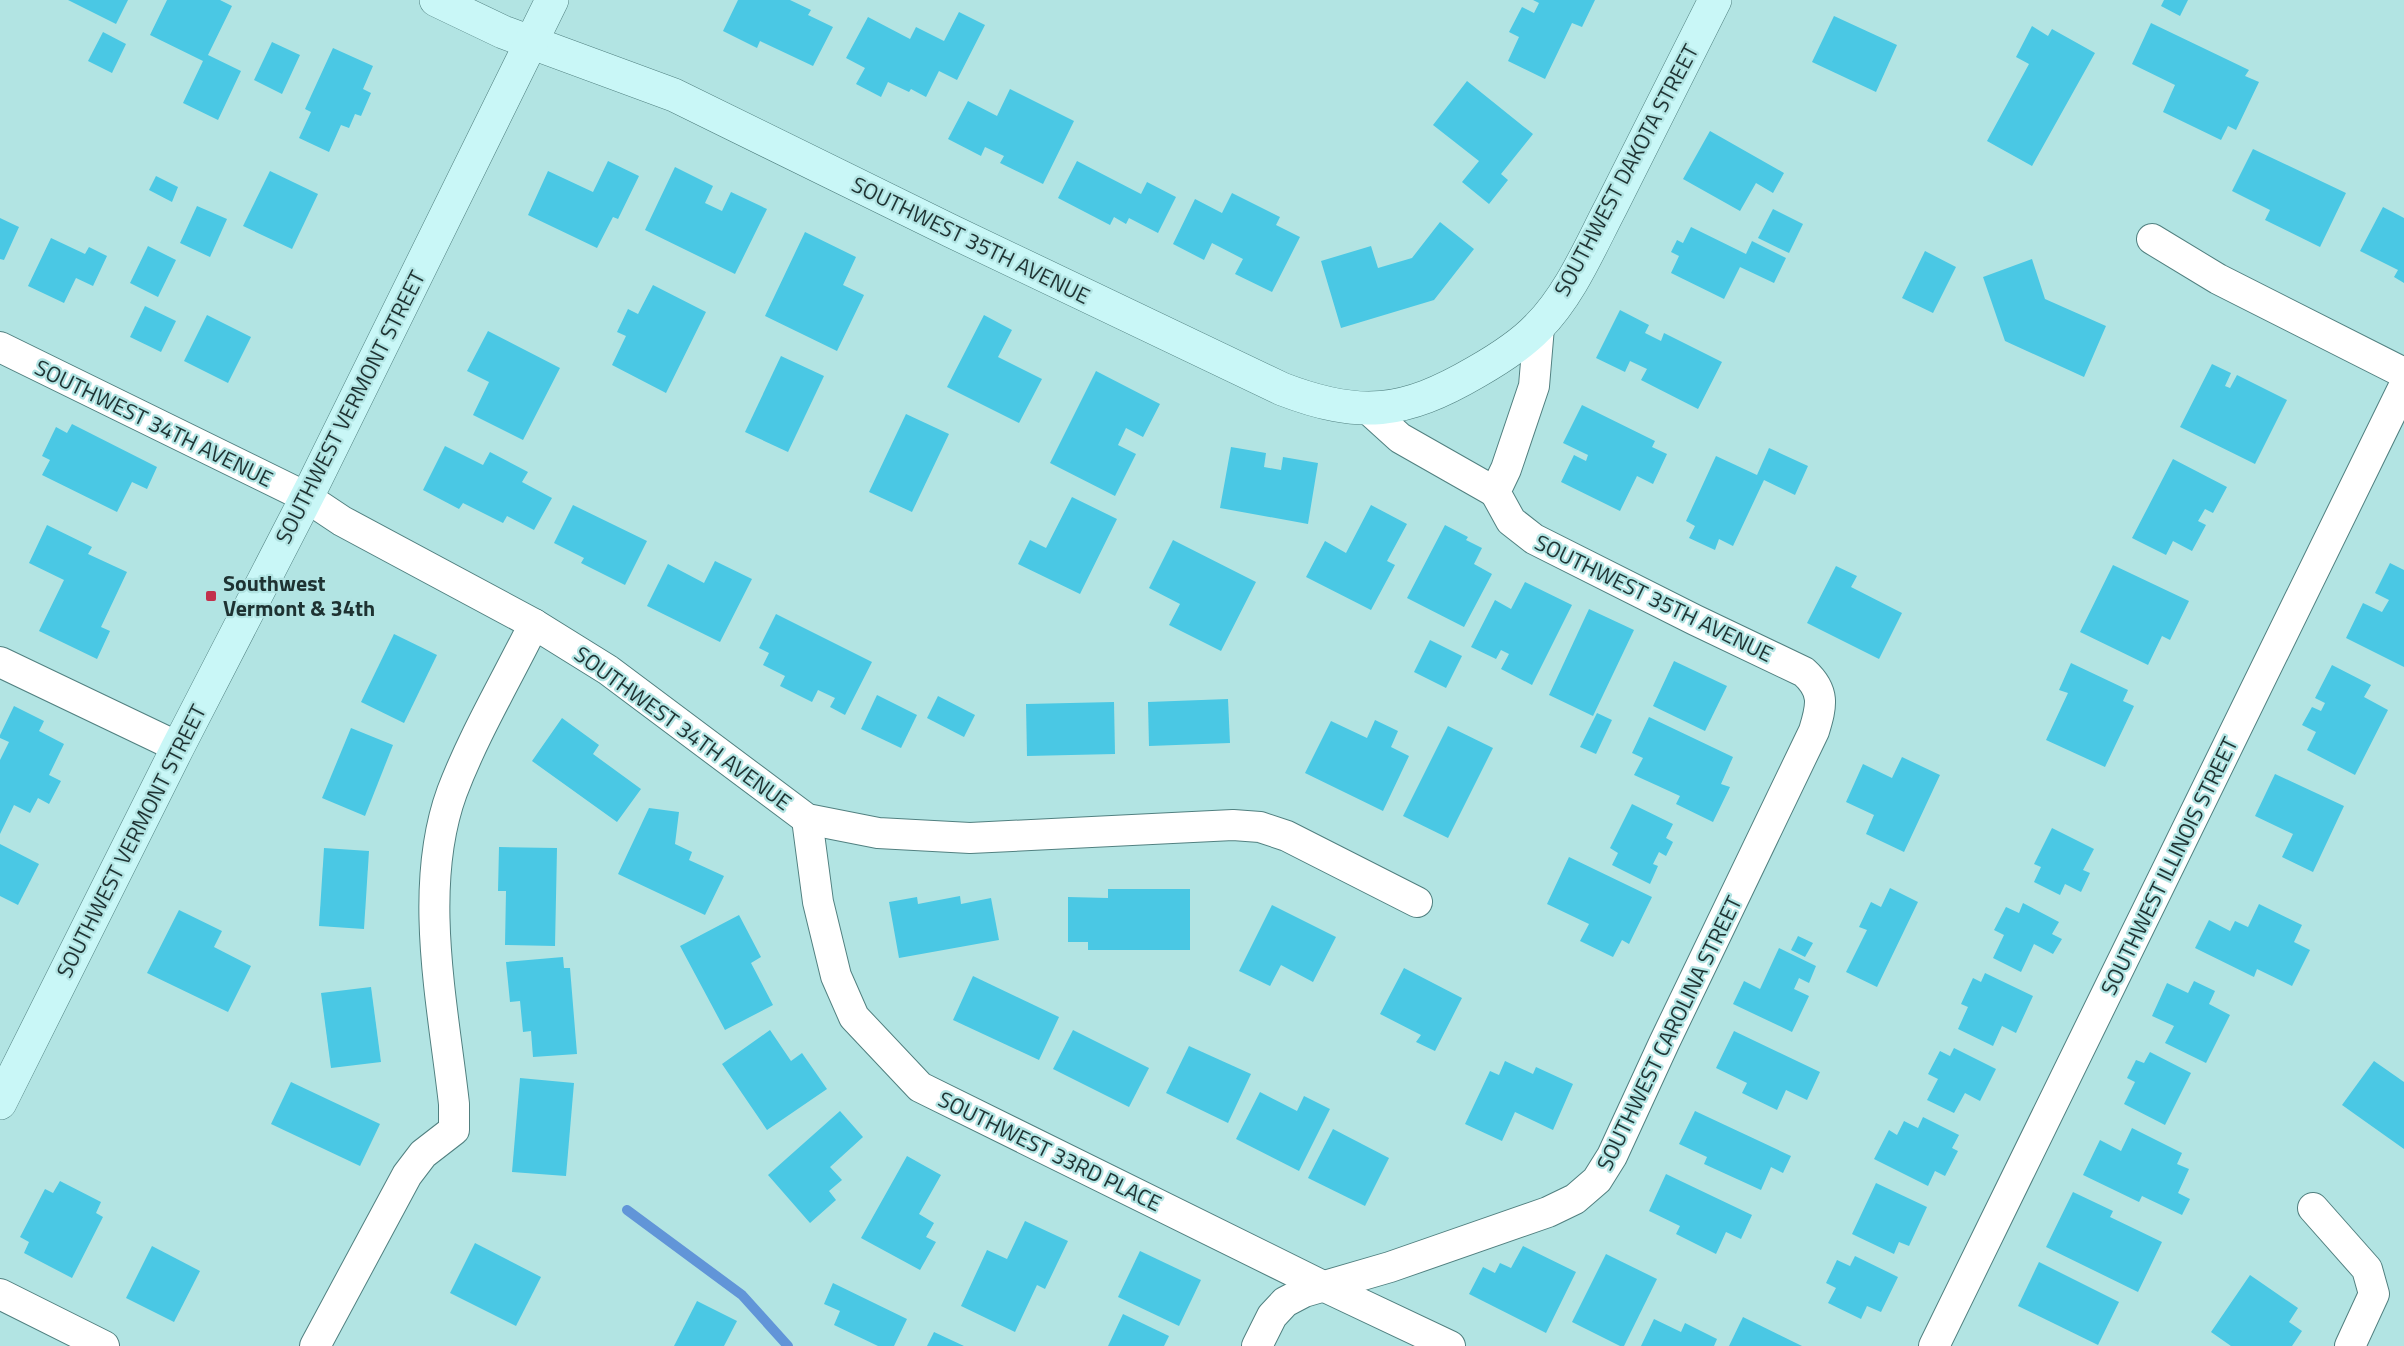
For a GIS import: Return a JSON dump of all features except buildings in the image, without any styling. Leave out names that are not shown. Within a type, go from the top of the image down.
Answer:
[{"type":"street","name":"SOUTHWEST 35TH AVENUE","points":[[436,0],[502,32],[674,95],[982,247],[1282,389],[1311,400],[1350,408],[1368,409]]},
{"type":"street","name":"SOUTHWEST VERMONT STREET","points":[[0,1103],[306,497],[552,0]]},
{"type":"street","name":"SOUTHWEST DAKOTA STREET","points":[[1368,409],[1400,406],[1427,397],[1489,364],[1539,327],[1564,293],[1594,239],[1715,0]]},
{"type":"street","points":[[2152,239],[2218,279],[2404,373]]},
{"type":"street","points":[[1368,409],[1400,438],[1495,492],[1506,469],[1534,386],[1539,327]]},
{"type":"street","name":"SOUTHWEST 34TH AVENUE","points":[[0,347],[306,497],[342,521],[534,624],[608,670],[807,819],[878,833],[970,838],[1233,825],[1260,827],[1287,836],[1417,902]]},
{"type":"street","name":"SOUTHWEST ILLINOIS STREET","points":[[1934,1346],[2404,386]]},
{"type":"street","name":"SOUTHWEST 35TH AVENUE","points":[[1495,492],[1511,521],[1534,539],[1695,621],[1804,672],[1815,682],[1820,695]]},
{"type":"street","points":[[315,1346],[407,1175],[423,1154],[454,1130],[454,1104],[436,946],[435,899],[439,845],[452,794],[471,749],[534,624]]},
{"type":"street","points":[[0,662],[178,747]]},
{"type":"street","name":"SOUTHWEST CAROLINA STREET","points":[[1257,1346],[1272,1316],[1285,1302],[1323,1286],[1390,1266],[1548,1212],[1575,1199],[1598,1180],[1612,1156],[1814,731],[1821,710],[1820,695]]},
{"type":"street","name":"SOUTHWEST 33RD PLACE","points":[[807,819],[818,902],[836,976],[854,1017],[920,1087],[1323,1286],[1450,1346]]},
{"type":"street","points":[[2313,1208],[2367,1269],[2374,1294],[2350,1346]]},
{"type":"street","points":[[0,1294],[104,1346]]},
{"type":"waterway","points":[[627,1210],[742,1295],[788,1346]]},
{"type":"place","name":"Southwest Vermont & 34th","points":[[211,596]]}]
